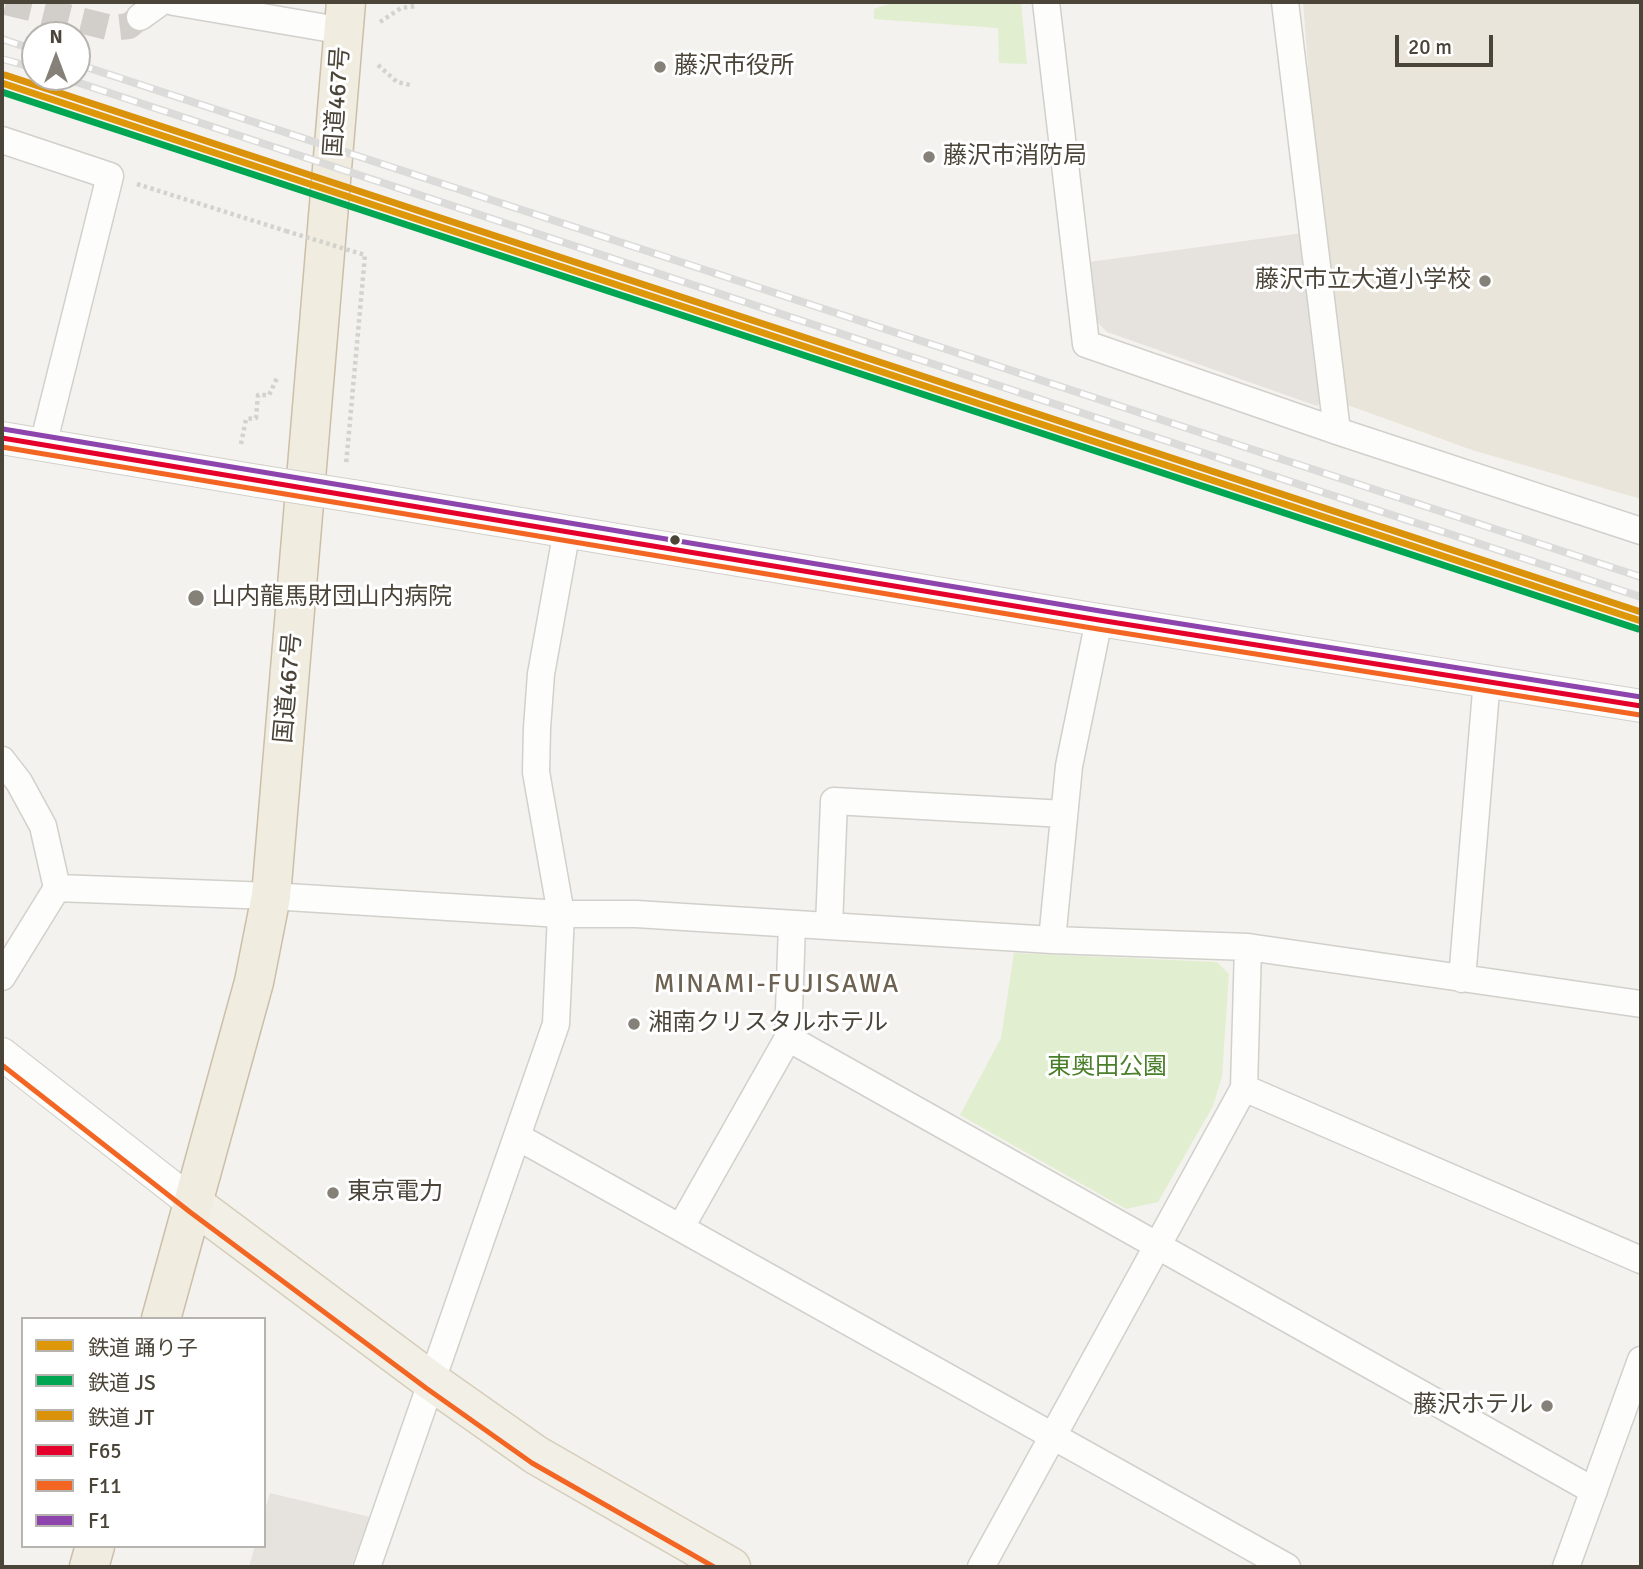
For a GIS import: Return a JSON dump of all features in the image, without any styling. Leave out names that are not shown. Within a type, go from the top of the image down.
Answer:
[{"type":"highway","name":"国道467号","points":[[162,1317],[195,1205],[254,982],[271,896],[355,20]]},
{"type":"highway","points":[[89,1567],[94,1548]]},
{"type":"main road","points":[[195,1205],[431,1381],[536,1455],[731,1567]]},
{"type":"street","points":[[174,2],[355,20]]},
{"type":"street","points":[[1046,2],[1086,344],[1337,432],[1641,531]]},
{"type":"street","points":[[1285,2],[1337,432]]},
{"type":"street","points":[[2,140],[110,176],[43,445]]},
{"type":"street","points":[[2,438],[567,530],[1099,621],[1641,706]]},
{"type":"street","points":[[367,1567],[556,1024],[561,914],[536,772],[541,674],[567,530]]},
{"type":"street","points":[[1052,940],[1069,766],[1099,621]]},
{"type":"street","points":[[1462,979],[1487,680]]},
{"type":"street","points":[[2,760],[43,827],[57,888],[2,977]]},
{"type":"street","points":[[829,926],[834,801],[1064,814]]},
{"type":"street","points":[[57,888],[271,896],[561,914],[636,914],[1052,940],[1248,947],[1641,1004]]},
{"type":"street","points":[[681,1227],[788,1038],[792,925]]},
{"type":"street","points":[[981,1567],[1244,1088],[1248,947]]},
{"type":"street","points":[[788,1038],[1594,1491]]},
{"type":"street","points":[[2,1054],[195,1205]]},
{"type":"street","points":[[1244,1088],[1641,1260]]},
{"type":"street","points":[[518,1137],[1287,1567]]},
{"type":"street","points":[[1566,1567],[1641,1360]]},
{"type":"path","points":[[355,20],[382,19],[401,8],[416,6]]},
{"type":"path","points":[[374,58],[380,68],[397,82],[410,85]]},
{"type":"path","points":[[110,176],[365,255],[348,495]]},
{"type":"path","points":[[244,432],[246,419],[256,418],[258,395],[269,395],[279,372]]},
{"type":"shaded area","name":"藤沢市立大道小学校","points":[[1303,2],[1641,2],[1641,499],[1472,450],[1342,403],[1315,159]]},
{"type":"shaded area","points":[[1303,233],[1323,399],[1317,406],[1107,332],[1096,321],[1089,262]]},
{"type":"shaded area","points":[[270,1493],[370,1517],[351,1567],[249,1567],[254,1548],[266,1548],[266,1506]]},
{"type":"green space","points":[[895,2],[1021,2],[1027,64],[999,63],[998,28],[874,19],[874,9]]},
{"type":"green space","name":"東奥田公園","points":[[1014,953],[1217,962],[1229,974],[1222,1076],[1213,1106],[1158,1202],[1126,1209],[960,1115],[1001,1038]]},
{"type":"tunnel","points":[[6,2],[112,28],[129,26],[140,17]]},
{"type":"railway","points":[[2,39],[21,45]]},
{"type":"railway","points":[[2,59],[21,64]]},
{"type":"railway","points":[[91,69],[1641,577]]},
{"type":"railway","points":[[91,87],[1641,597]]},
{"type":"rail line","name":"JT","points":[[5,75],[1641,612]]},
{"type":"rail line","name":"踊り子","points":[[2,83],[1641,621]]},
{"type":"rail line","name":"JS","points":[[2,92],[1638,629]]},
{"type":"transit line","name":"F1","points":[[3,429],[1100,611],[1641,697]]},
{"type":"transit line","name":"F65","points":[[2,438],[1099,620],[1641,706]]},
{"type":"transit line","name":"F11","points":[[2,447],[1098,629],[1640,715]]},
{"type":"transit line","name":"F11","points":[[2,1065],[190,1212],[426,1388],[532,1463],[714,1567]]},
{"type":"place","name":"藤沢市役所","points":[[660,67]]},
{"type":"place","name":"藤沢市消防局","points":[[929,157]]},
{"type":"place","name":"藤沢市立大道小学校","points":[[1485,281]]},
{"type":"place","name":"山内龍馬財団山内病院","points":[[196,598]]},
{"type":"place","name":"湘南クリスタルホテル","points":[[634,1024]]},
{"type":"place","name":"東京電力","points":[[333,1193]]},
{"type":"place","name":"藤沢ホテル","points":[[1547,1406]]},
{"type":"district","name":"MINAMI-FUJISAWA","points":[[777,985]]}]
